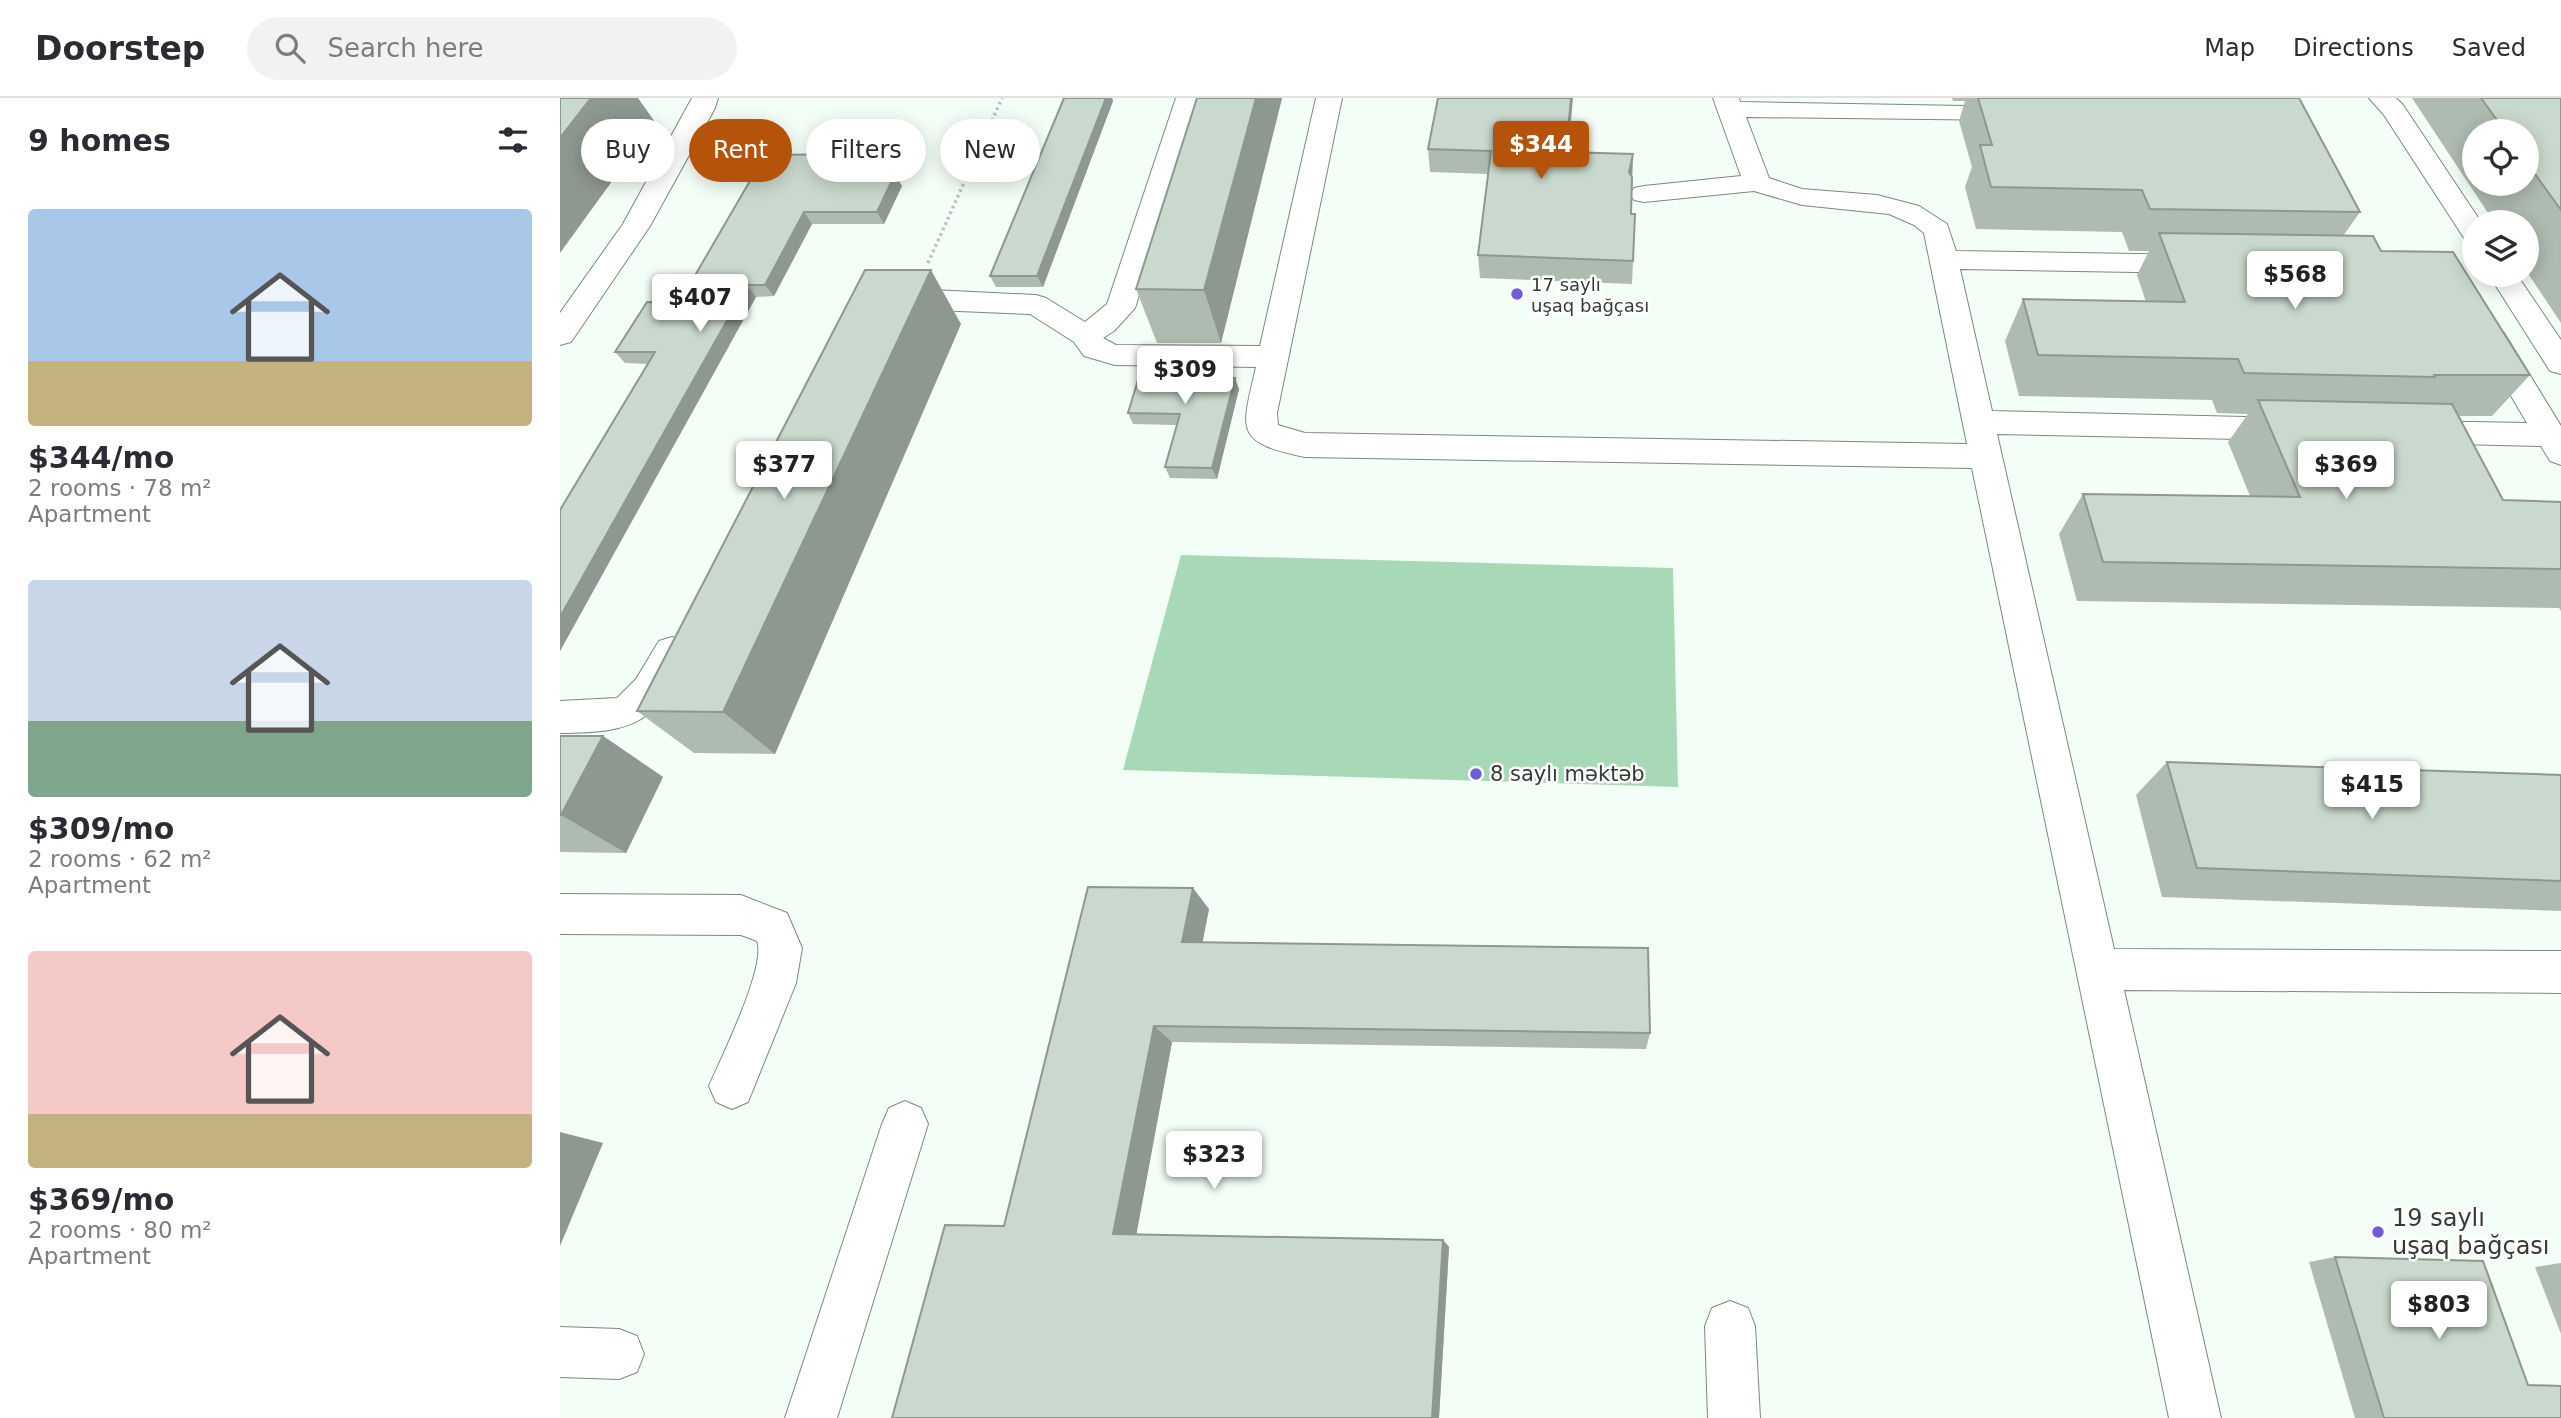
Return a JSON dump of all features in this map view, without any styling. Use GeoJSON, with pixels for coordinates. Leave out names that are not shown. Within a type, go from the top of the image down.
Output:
{"type":"FeatureCollection","features":[{"type":"Feature","properties":{"kind":"lane"},"geometry":{"type":"LineString","coordinates":[[560,335],[636,226],[702,108],[705,98]]}},
{"type":"Feature","properties":{"kind":"lane"},"geometry":{"type":"LineString","coordinates":[[1086,335],[1104,324],[1120,308],[1189,98]]}},
{"type":"Feature","properties":{"kind":"lane"},"geometry":{"type":"LineString","coordinates":[[1329,98],[1261,413],[1262,431],[1280,440],[1305,445],[1982,439],[2314,429]]}},
{"type":"Feature","properties":{"kind":"lane"},"geometry":{"type":"LineString","coordinates":[[2382,98],[2394,110],[2462,214]]}},
{"type":"Feature","properties":{"kind":"lane"},"geometry":{"type":"LineString","coordinates":[[1756,183],[1734,103],[2031,113]]}},
{"type":"Feature","properties":{"kind":"lane"},"geometry":{"type":"LineString","coordinates":[[1644,194],[1756,183],[1805,198],[1888,206],[1915,212],[1937,230],[2195,1418]]}},
{"type":"Feature","properties":{"kind":"lane"},"geometry":{"type":"LineString","coordinates":[[1945,260],[2222,264]]}},
{"type":"Feature","properties":{"kind":"lane"},"geometry":{"type":"LineString","coordinates":[[2511,287],[2561,364]]}},
{"type":"Feature","properties":{"kind":"lane"},"geometry":{"type":"LineString","coordinates":[[865,312],[874,306],[912,299],[1036,305],[1086,335],[1095,349],[1115,355],[1273,357]]}},
{"type":"Feature","properties":{"kind":"lane"},"geometry":{"type":"LineString","coordinates":[[2477,313],[2556,444]]}},
{"type":"Feature","properties":{"kind":"lane"},"geometry":{"type":"LineString","coordinates":[[2383,431],[2556,444]]}},
{"type":"Feature","properties":{"kind":"lane"},"geometry":{"type":"LineString","coordinates":[[560,717],[614,716],[636,707],[654,684],[687,624]]}},
{"type":"Feature","properties":{"kind":"lane"},"geometry":{"type":"LineString","coordinates":[[560,914],[741,915],[772,927],[781,948],[774,984],[733,1086]]}},
{"type":"Feature","properties":{"kind":"lane"},"geometry":{"type":"LineString","coordinates":[[2096,969],[2561,972]]}},
{"type":"Feature","properties":{"kind":"lane"},"geometry":{"type":"LineString","coordinates":[[811,1418],[905,1124]]}},
{"type":"Feature","properties":{"kind":"lane"},"geometry":{"type":"LineString","coordinates":[[1730,1326],[1734,1418]]}},
{"type":"Feature","properties":{"kind":"lane"},"geometry":{"type":"LineString","coordinates":[[560,1352],[619,1354]]}},
{"type":"Feature","properties":{"kind":"path"},"geometry":{"type":"LineString","coordinates":[[912,299],[1002,98]]}},
{"type":"Feature","properties":{"kind":"green space"},"geometry":{"type":"Polygon","coordinates":[[[1181,555],[1673,568],[1678,787],[1123,770],[1181,555]]]}},
{"type":"Feature","properties":{"kind":"building"},"geometry":{"type":"Polygon","coordinates":[[[560,98],[591,98],[560,138],[560,98]]]}},
{"type":"Feature","properties":{"kind":"building"},"geometry":{"type":"Polygon","coordinates":[[[1064,98],[1106,98],[1037,276],[990,276],[1029,182],[1040,182],[1040,156],[1064,98]]]}},
{"type":"Feature","properties":{"kind":"building"},"geometry":{"type":"Polygon","coordinates":[[[1197,98],[1256,98],[1204,290],[1136,289],[1197,98]]]}},
{"type":"Feature","properties":{"kind":"building"},"geometry":{"type":"Polygon","coordinates":[[[1438,98],[1571,98],[1566,152],[1633,154],[1629,172],[1632,177],[1631,214],[1635,214],[1633,261],[1478,255],[1491,151],[1428,149],[1438,98]]]}},
{"type":"Feature","properties":{"kind":"building"},"geometry":{"type":"Polygon","coordinates":[[[1978,98],[2299,98],[2360,212],[2150,209],[2142,190],[1991,187],[1980,145],[1992,145],[1978,98]]]}},
{"type":"Feature","properties":{"kind":"building"},"geometry":{"type":"Polygon","coordinates":[[[2481,98],[2561,98],[2561,210],[2539,180],[2539,119],[2496,119],[2481,98]]]}},
{"type":"Feature","properties":{"kind":"building"},"geometry":{"type":"Polygon","coordinates":[[[792,155],[806,155],[806,182],[891,182],[877,212],[804,212],[765,285],[747,285],[560,617],[560,510],[655,352],[615,352],[647,302],[679,303],[749,182],[792,182],[792,155]]]}},
{"type":"Feature","properties":{"kind":"building"},"geometry":{"type":"Polygon","coordinates":[[[2159,233],[2373,236],[2381,251],[2453,252],[2462,266],[2462,287],[2475,287],[2530,375],[2434,375],[2435,377],[2244,373],[2238,359],[2038,355],[2023,299],[2185,302],[2159,233]]]}},
{"type":"Feature","properties":{"kind":"building"},"geometry":{"type":"Polygon","coordinates":[[[865,270],[931,270],[723,712],[637,711],[865,270]]]}},
{"type":"Feature","properties":{"kind":"building"},"geometry":{"type":"Polygon","coordinates":[[[1145,357],[1211,358],[1206,377],[1235,378],[1212,468],[1165,467],[1180,414],[1128,413],[1145,357]]]}},
{"type":"Feature","properties":{"kind":"building"},"geometry":{"type":"Polygon","coordinates":[[[2258,400],[2452,404],[2503,500],[2561,502],[2561,569],[2103,562],[2083,494],[2300,497],[2258,400]]]}},
{"type":"Feature","properties":{"kind":"building"},"geometry":{"type":"Polygon","coordinates":[[[560,736],[603,736],[561,815],[560,815],[560,736]]]}},
{"type":"Feature","properties":{"kind":"building"},"geometry":{"type":"Polygon","coordinates":[[[2167,762],[2561,775],[2561,881],[2197,868],[2167,762]]]}},
{"type":"Feature","properties":{"kind":"building"},"geometry":{"type":"Polygon","coordinates":[[[1088,887],[1193,888],[1182,942],[1648,948],[1650,1033],[1154,1026],[1113,1234],[1443,1240],[1432,1418],[892,1418],[945,1225],[1004,1226],[1088,887]]]}},
{"type":"Feature","properties":{"kind":"building"},"geometry":{"type":"Polygon","coordinates":[[[2335,1257],[2483,1261],[2528,1385],[2561,1386],[2561,1418],[2384,1418],[2335,1257]]]}},
{"type":"Feature","properties":{"kind":"place","name":"17 saylı uşaq bağçası"},"geometry":{"type":"Point","coordinates":[1517,294]}},
{"type":"Feature","properties":{"kind":"place","name":"8 saylı məktəb"},"geometry":{"type":"Point","coordinates":[1476,774]}},
{"type":"Feature","properties":{"kind":"place","name":"19 saylı uşaq bağçası"},"geometry":{"type":"Point","coordinates":[2378,1232]}}]}
